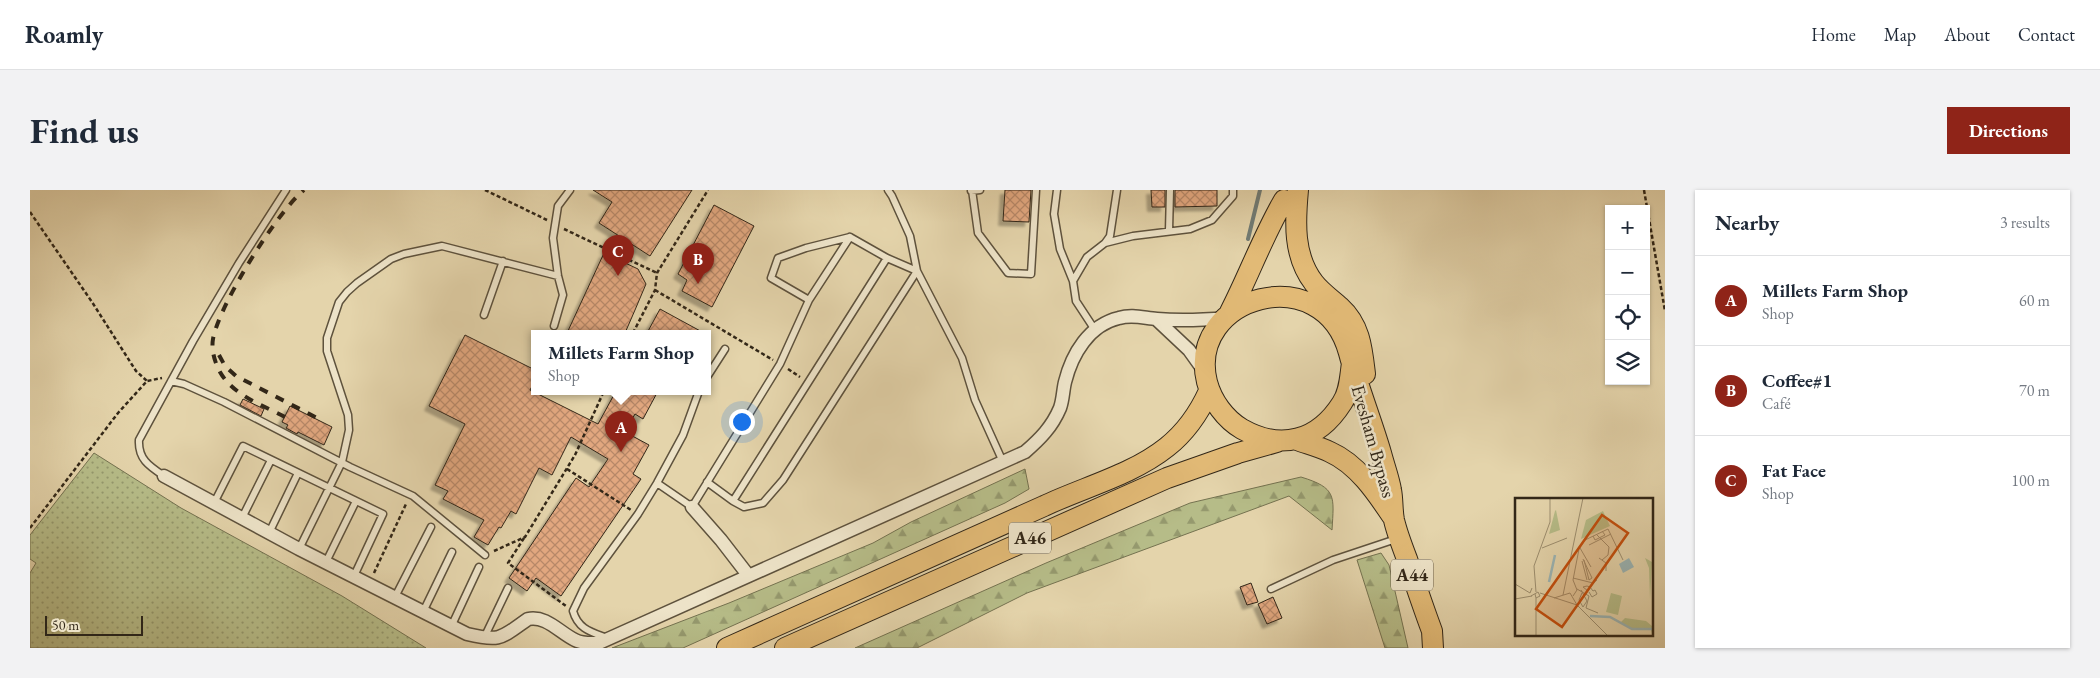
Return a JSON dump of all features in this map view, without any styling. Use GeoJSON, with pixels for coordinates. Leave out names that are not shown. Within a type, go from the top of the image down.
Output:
{"type":"FeatureCollection","features":[{"type":"Feature","properties":{"kind":"highway"},"geometry":{"type":"LineString","coordinates":[[1289,193],[1285,234],[1289,254],[1302,287],[1340,331],[1347,344],[1352,362],[1349,386],[1343,402],[1330,418],[1313,431],[1288,441],[1251,434],[1233,424],[1220,410],[1209,391],[1204,371],[1207,350],[1216,330],[1228,315],[1253,267],[1270,224],[1289,193]]}},
{"type":"Feature","properties":{"kind":"highway"},"geometry":{"type":"LineString","coordinates":[[1289,193],[1295,218],[1296,237],[1305,268],[1314,283],[1342,308],[1359,334],[1362,346],[1366,404]]}},
{"type":"Feature","properties":{"kind":"highway"},"geometry":{"type":"LineString","coordinates":[[1228,315],[1253,300],[1269,297],[1286,296],[1315,304]]}},
{"type":"Feature","properties":{"kind":"highway","name":"Evesham Bypass"},"geometry":{"type":"LineString","coordinates":[[1352,362],[1358,387],[1366,404],[1391,489],[1397,529],[1432,639],[1446,648]]}},
{"type":"Feature","properties":{"kind":"highway","name":"A46"},"geometry":{"type":"LineString","coordinates":[[727,648],[1135,466],[1165,448],[1182,434],[1200,411],[1209,391]]}},
{"type":"Feature","properties":{"kind":"highway","name":"Evesham Bypass"},"geometry":{"type":"LineString","coordinates":[[1288,441],[1330,452],[1347,462],[1380,498],[1397,529]]}},
{"type":"Feature","properties":{"kind":"highway","name":"A46"},"geometry":{"type":"LineString","coordinates":[[785,648],[1168,478],[1238,453],[1288,441]]}},
{"type":"Feature","properties":{"kind":"street"},"geometry":{"type":"LineString","coordinates":[[164,476],[299,549],[369,583],[451,627],[484,638],[501,638],[528,619],[533,618],[552,624],[576,641],[599,643],[1024,452],[1046,433],[1061,406],[1065,382],[1074,353],[1095,330],[1109,321],[1121,317],[1139,316],[1156,319],[1202,320],[1228,315]]}},
{"type":"Feature","properties":{"kind":"street"},"geometry":{"type":"LineString","coordinates":[[1156,319],[1189,350],[1204,371]]}},
{"type":"Feature","properties":{"kind":"street"},"geometry":{"type":"LineString","coordinates":[[692,507],[748,575]]}},
{"type":"Feature","properties":{"kind":"lane"},"geometry":{"type":"LineString","coordinates":[[164,476],[144,460],[139,451],[139,440],[234,271],[286,190]]}},
{"type":"Feature","properties":{"kind":"lane"},"geometry":{"type":"LineString","coordinates":[[554,326],[564,295],[558,276],[553,238],[558,206],[570,190]]}},
{"type":"Feature","properties":{"kind":"lane"},"geometry":{"type":"LineString","coordinates":[[888,190],[910,236],[917,271],[962,358],[975,400],[1003,462]]}},
{"type":"Feature","properties":{"kind":"lane"},"geometry":{"type":"LineString","coordinates":[[980,190],[972,191],[978,233],[1008,273],[1031,274],[1036,190]]}},
{"type":"Feature","properties":{"kind":"lane"},"geometry":{"type":"LineString","coordinates":[[1057,190],[1054,214],[1060,249],[1072,281],[1076,301],[1095,330]]}},
{"type":"Feature","properties":{"kind":"lane"},"geometry":{"type":"LineString","coordinates":[[1072,281],[1087,257],[1110,236],[1117,190]]}},
{"type":"Feature","properties":{"kind":"lane"},"geometry":{"type":"LineString","coordinates":[[1169,232],[1170,190]]}},
{"type":"Feature","properties":{"kind":"lane"},"geometry":{"type":"LineString","coordinates":[[1104,243],[1133,236],[1190,229],[1212,220],[1233,196],[1233,190]]}},
{"type":"Feature","properties":{"kind":"lane"},"geometry":{"type":"LineString","coordinates":[[809,300],[771,278],[778,258],[806,248],[850,237],[887,258],[917,271]]}},
{"type":"Feature","properties":{"kind":"lane"},"geometry":{"type":"LineString","coordinates":[[657,483],[692,507],[780,364],[809,300],[850,237]]}},
{"type":"Feature","properties":{"kind":"lane"},"geometry":{"type":"LineString","coordinates":[[299,549],[342,462],[349,430],[348,415],[327,351],[327,338],[340,302],[347,292],[391,259],[404,254],[442,246],[558,276]]}},
{"type":"Feature","properties":{"kind":"lane"},"geometry":{"type":"LineString","coordinates":[[733,501],[887,258]]}},
{"type":"Feature","properties":{"kind":"lane"},"geometry":{"type":"LineString","coordinates":[[484,315],[502,261]]}},
{"type":"Feature","properties":{"kind":"lane"},"geometry":{"type":"LineString","coordinates":[[708,482],[744,507],[764,503],[784,480],[917,271]]}},
{"type":"Feature","properties":{"kind":"lane"},"geometry":{"type":"LineString","coordinates":[[711,371],[725,349]]}},
{"type":"Feature","properties":{"kind":"lane"},"geometry":{"type":"LineString","coordinates":[[171,381],[184,384],[224,402],[413,496],[485,555]]}},
{"type":"Feature","properties":{"kind":"lane"},"geometry":{"type":"LineString","coordinates":[[611,639],[584,629],[575,618],[573,611],[584,588],[638,514],[657,483],[683,435],[698,395]]}},
{"type":"Feature","properties":{"kind":"lane"},"geometry":{"type":"LineString","coordinates":[[214,503],[243,446],[383,514],[354,576]]}},
{"type":"Feature","properties":{"kind":"lane"},"geometry":{"type":"LineString","coordinates":[[242,518],[271,460]]}},
{"type":"Feature","properties":{"kind":"lane"},"geometry":{"type":"LineString","coordinates":[[269,533],[298,473]]}},
{"type":"Feature","properties":{"kind":"lane"},"geometry":{"type":"LineString","coordinates":[[326,562],[356,501]]}},
{"type":"Feature","properties":{"kind":"lane"},"geometry":{"type":"LineString","coordinates":[[396,598],[431,527]]}},
{"type":"Feature","properties":{"kind":"lane"},"geometry":{"type":"LineString","coordinates":[[1271,589],[1397,529]]}},
{"type":"Feature","properties":{"kind":"lane"},"geometry":{"type":"LineString","coordinates":[[423,612],[452,552]]}},
{"type":"Feature","properties":{"kind":"lane"},"geometry":{"type":"LineString","coordinates":[[451,627],[479,567]]}},
{"type":"Feature","properties":{"kind":"lane"},"geometry":{"type":"LineString","coordinates":[[484,638],[508,588]]}},
{"type":"Feature","properties":{"kind":"path"},"geometry":{"type":"LineString","coordinates":[[485,190],[657,273]]}},
{"type":"Feature","properties":{"kind":"path"},"geometry":{"type":"LineString","coordinates":[[635,330],[655,290],[657,273],[708,190]]}},
{"type":"Feature","properties":{"kind":"path"},"geometry":{"type":"LineString","coordinates":[[1644,190],[1665,311]]}},
{"type":"Feature","properties":{"kind":"path"},"geometry":{"type":"LineString","coordinates":[[30,212],[92,302],[136,371],[147,381]]}},
{"type":"Feature","properties":{"kind":"path"},"geometry":{"type":"LineString","coordinates":[[655,290],[780,364],[807,383]]}},
{"type":"Feature","properties":{"kind":"path"},"geometry":{"type":"LineString","coordinates":[[30,528],[118,413],[147,381],[163,378],[171,381]]}},
{"type":"Feature","properties":{"kind":"path"},"geometry":{"type":"LineString","coordinates":[[573,611],[508,563],[567,469],[602,395]]}},
{"type":"Feature","properties":{"kind":"path"},"geometry":{"type":"LineString","coordinates":[[567,469],[638,514]]}},
{"type":"Feature","properties":{"kind":"path"},"geometry":{"type":"LineString","coordinates":[[369,583],[408,500]]}},
{"type":"Feature","properties":{"kind":"path"},"geometry":{"type":"LineString","coordinates":[[485,555],[525,537]]}},
{"type":"Feature","properties":{"kind":"green space"},"geometry":{"type":"Polygon","coordinates":[[[94,453],[181,508],[342,596],[426,648],[30,648],[30,573],[36,563],[30,559],[30,535],[94,453]]]}},
{"type":"Feature","properties":{"kind":"green space"},"geometry":{"type":"Polygon","coordinates":[[[1025,469],[1029,489],[1005,503],[683,648],[612,648],[729,603],[873,543],[911,522],[1025,469]]]}},
{"type":"Feature","properties":{"kind":"green space"},"geometry":{"type":"Polygon","coordinates":[[[1301,477],[1321,485],[1331,495],[1333,501],[1332,530],[1289,496],[1027,593],[917,648],[855,648],[1046,563],[1190,503],[1301,477]]]}},
{"type":"Feature","properties":{"kind":"green space"},"geometry":{"type":"Polygon","coordinates":[[[1381,553],[1389,565],[1408,648],[1385,648],[1357,560],[1381,553]]]}},
{"type":"Feature","properties":{"kind":"building"},"geometry":{"type":"Polygon","coordinates":[[[593,190],[692,190],[650,256],[599,223],[612,202],[593,190]]]}},
{"type":"Feature","properties":{"kind":"building"},"geometry":{"type":"Polygon","coordinates":[[[1005,190],[1031,190],[1029,222],[1003,221],[1005,190]]]}},
{"type":"Feature","properties":{"kind":"building"},"geometry":{"type":"Polygon","coordinates":[[[1151,190],[1165,190],[1165,207],[1152,207],[1151,190]]]}},
{"type":"Feature","properties":{"kind":"building"},"geometry":{"type":"Polygon","coordinates":[[[1175,190],[1217,190],[1217,206],[1175,207],[1175,190]]]}},
{"type":"Feature","properties":{"kind":"building"},"geometry":{"type":"Polygon","coordinates":[[[714,205],[754,226],[712,307],[682,291],[687,280],[678,274],[714,205]]]}},
{"type":"Feature","properties":{"kind":"building"},"geometry":{"type":"Polygon","coordinates":[[[604,253],[638,269],[646,284],[626,330],[568,330],[604,253]]]}},
{"type":"Feature","properties":{"kind":"building"},"geometry":{"type":"Polygon","coordinates":[[[660,309],[698,330],[649,330],[660,309]]]}},
{"type":"Feature","properties":{"kind":"building"},"geometry":{"type":"Polygon","coordinates":[[[465,335],[531,368],[531,395],[540,395],[598,424],[614,395],[656,395],[643,419],[635,414],[625,432],[649,445],[633,474],[641,479],[561,596],[536,578],[527,591],[509,578],[576,478],[589,487],[608,459],[571,437],[552,475],[539,468],[516,514],[511,511],[488,545],[474,537],[484,520],[443,499],[448,491],[435,485],[465,424],[429,406],[465,335]]]}},
{"type":"Feature","properties":{"kind":"building"},"geometry":{"type":"Polygon","coordinates":[[[243,399],[264,409],[261,416],[240,405],[243,399]]]}},
{"type":"Feature","properties":{"kind":"building"},"geometry":{"type":"Polygon","coordinates":[[[290,406],[332,427],[324,445],[286,428],[288,425],[282,422],[290,406]]]}},
{"type":"Feature","properties":{"kind":"building"},"geometry":{"type":"Polygon","coordinates":[[[1251,583],[1258,602],[1247,605],[1240,587],[1251,583]]]}},
{"type":"Feature","properties":{"kind":"building"},"geometry":{"type":"Polygon","coordinates":[[[1273,597],[1282,618],[1267,624],[1258,604],[1273,597]]]}},
{"type":"Feature","properties":{"kind":"waterway"},"geometry":{"type":"LineString","coordinates":[[1248,239],[1260,190]]}},
{"type":"Feature","properties":{"kind":"railway"},"geometry":{"type":"LineString","coordinates":[[285,417],[249,399],[232,387],[218,368],[214,356],[213,339],[226,304],[251,260],[279,218],[304,190]]}},
{"type":"Feature","properties":{"kind":"railway"},"geometry":{"type":"LineString","coordinates":[[219,355],[225,366],[236,376],[323,421]]}},
{"type":"Feature","properties":{"kind":"place","name":"Fat Face"},"geometry":{"type":"Point","coordinates":[618,276]}},
{"type":"Feature","properties":{"kind":"place","name":"Coffee#1"},"geometry":{"type":"Point","coordinates":[698,284]}},
{"type":"Feature","properties":{"kind":"place","name":"Millets Farm Shop"},"geometry":{"type":"Point","coordinates":[621,452]}}]}
